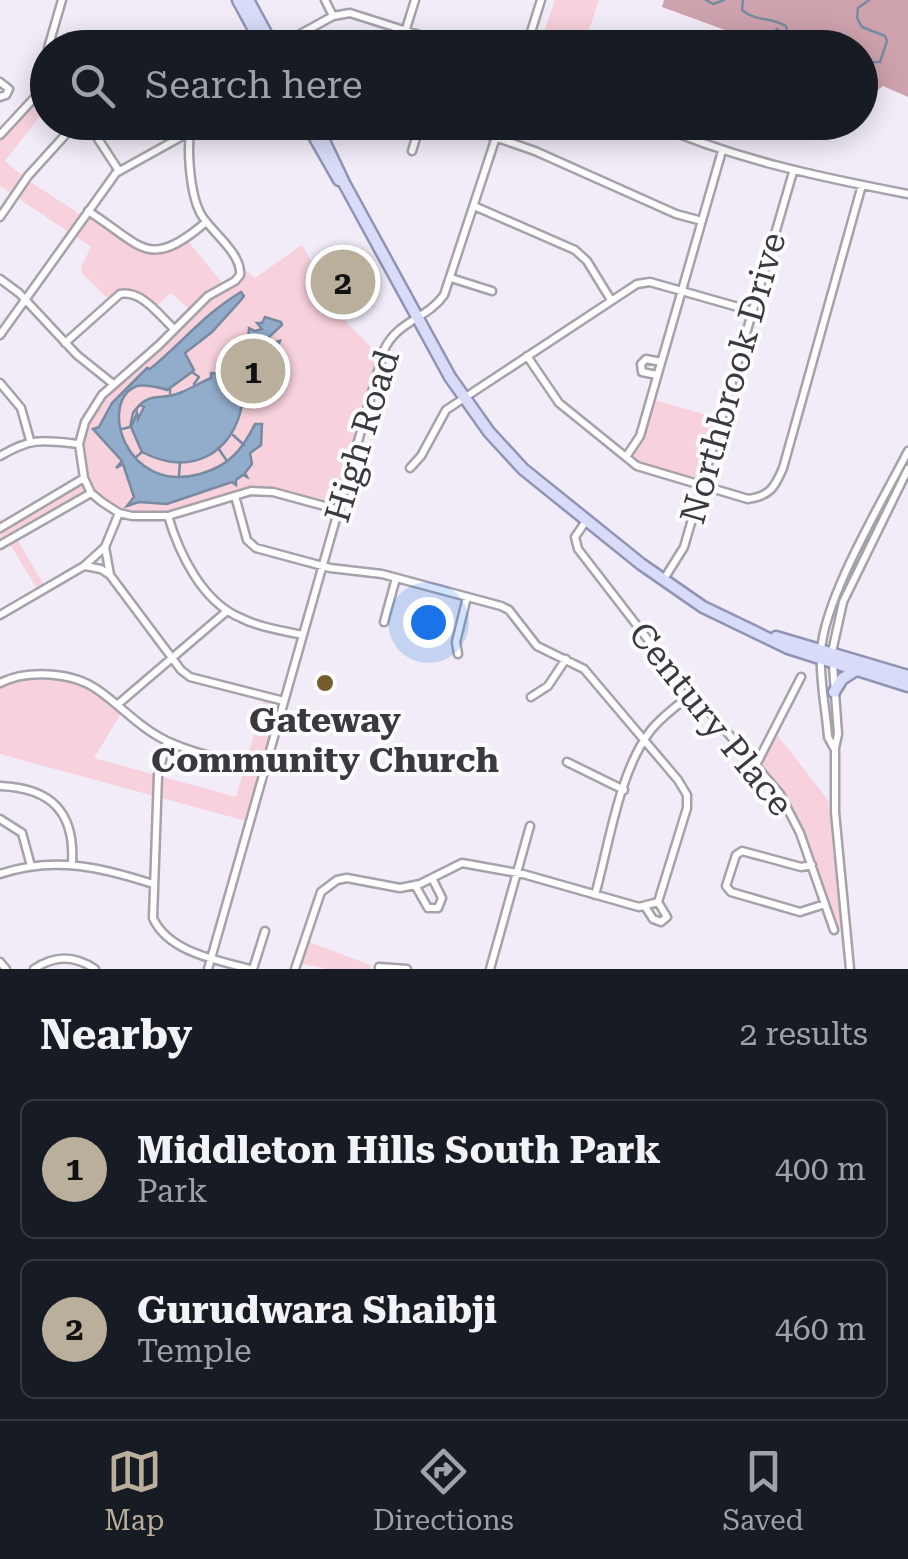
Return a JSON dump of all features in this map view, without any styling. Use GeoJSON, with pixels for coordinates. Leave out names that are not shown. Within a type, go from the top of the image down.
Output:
{"type":"FeatureCollection","features":[{"type":"Feature","properties":{"kind":"main road"},"geometry":{"type":"LineString","coordinates":[[238,0],[254,30]]}},
{"type":"Feature","properties":{"kind":"main road"},"geometry":{"type":"LineString","coordinates":[[248,0],[264,30]]}},
{"type":"Feature","properties":{"kind":"main road"},"geometry":{"type":"LineString","coordinates":[[316,140],[344,183]]}},
{"type":"Feature","properties":{"kind":"main road"},"geometry":{"type":"LineString","coordinates":[[324,140],[464,398],[523,469],[662,580],[703,606],[755,632],[908,676]]}},
{"type":"Feature","properties":{"kind":"main road"},"geometry":{"type":"LineString","coordinates":[[826,655],[856,670],[908,686]]}},
{"type":"Feature","properties":{"kind":"main road"},"geometry":{"type":"LineString","coordinates":[[834,692],[842,678],[856,670]]}},
{"type":"Feature","properties":{"kind":"street"},"geometry":{"type":"LineString","coordinates":[[54,30],[62,0]]}},
{"type":"Feature","properties":{"kind":"street"},"geometry":{"type":"LineString","coordinates":[[325,0],[333,16]]}},
{"type":"Feature","properties":{"kind":"street"},"geometry":{"type":"LineString","coordinates":[[307,30],[333,16],[356,14],[406,30],[415,0]]}},
{"type":"Feature","properties":{"kind":"street"},"geometry":{"type":"LineString","coordinates":[[532,30],[541,0]]}},
{"type":"Feature","properties":{"kind":"street"},"geometry":{"type":"LineString","coordinates":[[0,82],[7,84],[8,91],[0,97]]}},
{"type":"Feature","properties":{"kind":"street"},"geometry":{"type":"LineString","coordinates":[[0,135],[30,102]]}},
{"type":"Feature","properties":{"kind":"street"},"geometry":{"type":"LineString","coordinates":[[0,217],[28,176],[61,140]]}},
{"type":"Feature","properties":{"kind":"street"},"geometry":{"type":"LineString","coordinates":[[99,140],[119,171]]}},
{"type":"Feature","properties":{"kind":"street"},"geometry":{"type":"LineString","coordinates":[[0,336],[119,171],[175,140]]}},
{"type":"Feature","properties":{"kind":"street"},"geometry":{"type":"LineString","coordinates":[[192,140],[194,196],[206,222],[238,263],[240,274],[236,281],[208,296],[112,383],[91,411],[79,444],[84,478],[91,492],[119,513],[168,516],[252,490],[339,510]]}},
{"type":"Feature","properties":{"kind":"street"},"geometry":{"type":"LineString","coordinates":[[412,151],[415,140]]}},
{"type":"Feature","properties":{"kind":"street"},"geometry":{"type":"LineString","coordinates":[[492,291],[450,278],[495,140]]}},
{"type":"Feature","properties":{"kind":"street"},"geometry":{"type":"LineString","coordinates":[[503,140],[676,214],[702,221]]}},
{"type":"Feature","properties":{"kind":"street"},"geometry":{"type":"LineString","coordinates":[[695,140],[793,172],[908,194]]}},
{"type":"Feature","properties":{"kind":"street"},"geometry":{"type":"LineString","coordinates":[[626,457],[640,436],[722,151]]}},
{"type":"Feature","properties":{"kind":"street","name":"Northbrook Drive"},"geometry":{"type":"LineString","coordinates":[[662,580],[684,547],[793,172]]}},
{"type":"Feature","properties":{"kind":"street"},"geometry":{"type":"LineString","coordinates":[[527,356],[559,403],[639,467],[752,499],[770,493],[777,482],[862,186]]}},
{"type":"Feature","properties":{"kind":"street"},"geometry":{"type":"LineString","coordinates":[[474,206],[575,250],[611,300]]}},
{"type":"Feature","properties":{"kind":"street"},"geometry":{"type":"LineString","coordinates":[[88,210],[140,247],[151,250],[173,247],[206,222]]}},
{"type":"Feature","properties":{"kind":"street","name":"High Road"},"geometry":{"type":"LineString","coordinates":[[208,969],[303,635],[327,568],[339,510],[384,350],[392,334],[439,302],[450,278]]}},
{"type":"Feature","properties":{"kind":"street"},"geometry":{"type":"LineString","coordinates":[[0,279],[112,383]]}},
{"type":"Feature","properties":{"kind":"street"},"geometry":{"type":"LineString","coordinates":[[410,468],[421,456],[440,418],[464,398],[643,283],[752,310]]}},
{"type":"Feature","properties":{"kind":"street"},"geometry":{"type":"LineString","coordinates":[[65,343],[120,294],[129,292],[174,330]]}},
{"type":"Feature","properties":{"kind":"street"},"geometry":{"type":"LineString","coordinates":[[657,376],[642,372],[641,364],[646,360],[661,362]]}},
{"type":"Feature","properties":{"kind":"street"},"geometry":{"type":"LineString","coordinates":[[0,383],[21,408],[30,440]]}},
{"type":"Feature","properties":{"kind":"street"},"geometry":{"type":"LineString","coordinates":[[0,456],[30,440],[79,444]]}},
{"type":"Feature","properties":{"kind":"street"},"geometry":{"type":"LineString","coordinates":[[834,748],[828,737],[826,655],[834,601],[907,456]]}},
{"type":"Feature","properties":{"kind":"street"},"geometry":{"type":"LineString","coordinates":[[850,969],[835,812],[834,748],[838,734],[826,655],[843,602],[908,469]]}},
{"type":"Feature","properties":{"kind":"street"},"geometry":{"type":"LineString","coordinates":[[0,528],[84,478]]}},
{"type":"Feature","properties":{"kind":"street"},"geometry":{"type":"LineString","coordinates":[[0,544],[91,492]]}},
{"type":"Feature","properties":{"kind":"street"},"geometry":{"type":"LineString","coordinates":[[236,496],[242,526],[256,548],[327,568],[396,578],[505,608],[537,646],[584,669],[688,795],[658,902],[646,908],[516,872],[462,863],[400,888],[359,879],[337,880],[320,892],[295,969]]}},
{"type":"Feature","properties":{"kind":"street"},"geometry":{"type":"LineString","coordinates":[[0,615],[84,566],[104,547],[119,513]]}},
{"type":"Feature","properties":{"kind":"street"},"geometry":{"type":"LineString","coordinates":[[168,516],[186,562],[227,611],[242,620],[303,635]]}},
{"type":"Feature","properties":{"kind":"street","name":"Century Place"},"geometry":{"type":"LineString","coordinates":[[586,521],[575,538],[578,549],[756,765],[790,813],[834,930]]}},
{"type":"Feature","properties":{"kind":"street"},"geometry":{"type":"LineString","coordinates":[[104,547],[110,575]]}},
{"type":"Feature","properties":{"kind":"street"},"geometry":{"type":"LineString","coordinates":[[84,566],[110,575],[171,659],[190,677],[284,702]]}},
{"type":"Feature","properties":{"kind":"street"},"geometry":{"type":"LineString","coordinates":[[384,622],[396,578]]}},
{"type":"Feature","properties":{"kind":"street"},"geometry":{"type":"LineString","coordinates":[[458,654],[456,642],[466,597]]}},
{"type":"Feature","properties":{"kind":"street"},"geometry":{"type":"LineString","coordinates":[[117,705],[227,611]]}},
{"type":"Feature","properties":{"kind":"street"},"geometry":{"type":"LineString","coordinates":[[531,697],[548,686],[566,659]]}},
{"type":"Feature","properties":{"kind":"street"},"geometry":{"type":"LineString","coordinates":[[0,683],[40,674],[93,686],[168,742],[265,770]]}},
{"type":"Feature","properties":{"kind":"street"},"geometry":{"type":"LineString","coordinates":[[756,765],[801,677]]}},
{"type":"Feature","properties":{"kind":"street"},"geometry":{"type":"LineString","coordinates":[[594,894],[624,790],[644,741],[656,724],[693,693]]}},
{"type":"Feature","properties":{"kind":"street"},"geometry":{"type":"LineString","coordinates":[[168,742],[158,775],[153,884],[152,912],[161,932],[173,943],[252,969],[264,932]]}},
{"type":"Feature","properties":{"kind":"street"},"geometry":{"type":"LineString","coordinates":[[567,762],[624,790]]}},
{"type":"Feature","properties":{"kind":"street"},"geometry":{"type":"LineString","coordinates":[[0,786],[26,790],[61,810],[72,832],[72,864]]}},
{"type":"Feature","properties":{"kind":"street"},"geometry":{"type":"LineString","coordinates":[[0,818],[22,834],[31,866]]}},
{"type":"Feature","properties":{"kind":"street"},"geometry":{"type":"LineString","coordinates":[[490,969],[530,826]]}},
{"type":"Feature","properties":{"kind":"street"},"geometry":{"type":"LineString","coordinates":[[812,865],[802,867],[742,851],[736,856],[726,886],[731,892],[800,912],[825,904]]}},
{"type":"Feature","properties":{"kind":"street"},"geometry":{"type":"LineString","coordinates":[[0,874],[31,866],[72,864],[101,868],[153,884]]}},
{"type":"Feature","properties":{"kind":"street"},"geometry":{"type":"LineString","coordinates":[[415,885],[428,908],[438,908],[442,898],[432,878]]}},
{"type":"Feature","properties":{"kind":"street"},"geometry":{"type":"LineString","coordinates":[[646,908],[652,920],[661,922],[667,917],[658,902]]}},
{"type":"Feature","properties":{"kind":"street"},"geometry":{"type":"LineString","coordinates":[[34,969],[66,958],[95,969]]}},
{"type":"Feature","properties":{"kind":"street"},"geometry":{"type":"LineString","coordinates":[[0,962],[6,969]]}},
{"type":"Feature","properties":{"kind":"street"},"geometry":{"type":"LineString","coordinates":[[380,967],[407,969]]}},
{"type":"Feature","properties":{"kind":"shaded area"},"geometry":{"type":"Polygon","coordinates":[[[555,0],[599,0],[589,30],[545,30],[555,0]]]}},
{"type":"Feature","properties":{"kind":"shaded area"},"geometry":{"type":"Polygon","coordinates":[[[664,0],[908,0],[908,97],[883,86],[878,90],[878,30],[725,30],[662,7],[664,0]]]}},
{"type":"Feature","properties":{"kind":"shaded area"},"geometry":{"type":"Polygon","coordinates":[[[30,102],[30,129],[5,161],[81,215],[109,224],[141,247],[154,251],[188,241],[225,286],[236,281],[241,267],[255,278],[302,245],[347,323],[382,358],[339,510],[252,491],[168,516],[119,513],[91,493],[15,536],[46,588],[39,592],[8,541],[0,545],[0,518],[4,525],[84,478],[81,433],[102,395],[191,311],[171,293],[153,309],[129,292],[111,302],[82,273],[91,247],[0,186],[0,135],[30,102]]]}},
{"type":"Feature","properties":{"kind":"shaded area"},"geometry":{"type":"Polygon","coordinates":[[[651,399],[721,419],[702,485],[655,472],[626,457],[634,450],[651,399]]]}},
{"type":"Feature","properties":{"kind":"shaded area"},"geometry":{"type":"Polygon","coordinates":[[[40,674],[93,686],[123,710],[94,758],[236,797],[265,697],[284,701],[250,822],[0,754],[0,683],[40,674]]]}},
{"type":"Feature","properties":{"kind":"shaded area"},"geometry":{"type":"Polygon","coordinates":[[[775,732],[828,800],[841,928],[834,930],[790,813],[756,765],[775,732]]]}},
{"type":"Feature","properties":{"kind":"shaded area"},"geometry":{"type":"Polygon","coordinates":[[[307,941],[370,965],[371,969],[327,969],[298,963],[307,941]]]}},
{"type":"Feature","properties":{"kind":"water"},"geometry":{"type":"Polygon","coordinates":[[[241,292],[244,296],[212,332],[185,353],[194,370],[167,390],[137,386],[125,395],[120,426],[136,459],[153,471],[174,477],[200,474],[227,462],[255,424],[262,424],[261,445],[250,453],[252,464],[245,473],[247,477],[236,480],[236,485],[232,482],[167,504],[139,502],[127,506],[134,497],[123,464],[116,468],[122,461],[93,429],[99,427],[112,403],[147,368],[241,292]]]}},
{"type":"Feature","properties":{"kind":"water"},"geometry":{"type":"Polygon","coordinates":[[[265,317],[282,325],[269,337],[271,343],[280,341],[276,351],[283,361],[271,367],[270,376],[238,368],[249,328],[262,329],[257,323],[265,317]]]}},
{"type":"Feature","properties":{"kind":"water"},"geometry":{"type":"Polygon","coordinates":[[[211,373],[222,374],[224,388],[242,405],[229,436],[219,448],[193,461],[160,459],[142,452],[131,427],[144,407],[140,405],[150,398],[186,390],[211,378],[211,373]]]}},
{"type":"Feature","properties":{"kind":"waterway"},"geometry":{"type":"LineString","coordinates":[[706,0],[713,4],[724,0]]}},
{"type":"Feature","properties":{"kind":"waterway"},"geometry":{"type":"LineString","coordinates":[[743,0],[742,10],[747,14],[775,21],[787,30]]}},
{"type":"Feature","properties":{"kind":"waterway"},"geometry":{"type":"LineString","coordinates":[[869,0],[858,8],[857,18],[862,27],[870,30]]}},
{"type":"Feature","properties":{"kind":"waterway"},"geometry":{"type":"LineString","coordinates":[[878,33],[887,41],[878,62]]}},
{"type":"Feature","properties":{"kind":"waterway"},"geometry":{"type":"LineString","coordinates":[[225,380],[237,376],[240,368]]}},
{"type":"Feature","properties":{"kind":"waterway"},"geometry":{"type":"LineString","coordinates":[[242,405],[254,396],[243,383],[250,371]]}},
{"type":"Feature","properties":{"kind":"waterway"},"geometry":{"type":"LineString","coordinates":[[192,372],[199,377],[194,384]]}},
{"type":"Feature","properties":{"kind":"waterway"},"geometry":{"type":"LineString","coordinates":[[235,396],[244,386]]}},
{"type":"Feature","properties":{"kind":"waterway"},"geometry":{"type":"LineString","coordinates":[[170,388],[170,393]]}},
{"type":"Feature","properties":{"kind":"waterway"},"geometry":{"type":"LineString","coordinates":[[122,429],[130,427],[133,413]]}},
{"type":"Feature","properties":{"kind":"waterway"},"geometry":{"type":"LineString","coordinates":[[233,435],[244,445]]}},
{"type":"Feature","properties":{"kind":"waterway"},"geometry":{"type":"LineString","coordinates":[[218,448],[227,461]]}},
{"type":"Feature","properties":{"kind":"waterway"},"geometry":{"type":"LineString","coordinates":[[136,457],[142,452]]}},
{"type":"Feature","properties":{"kind":"waterway"},"geometry":{"type":"LineString","coordinates":[[179,476],[180,462]]}},
{"type":"Feature","properties":{"kind":"place","name":"Gurudwara Shaibji"},"geometry":{"type":"Point","coordinates":[343,282]}},
{"type":"Feature","properties":{"kind":"place","name":"Middleton Hills South Park"},"geometry":{"type":"Point","coordinates":[253,371]}},
{"type":"Feature","properties":{"kind":"place","name":"Gateway Community Church"},"geometry":{"type":"Point","coordinates":[325,683]}}]}
